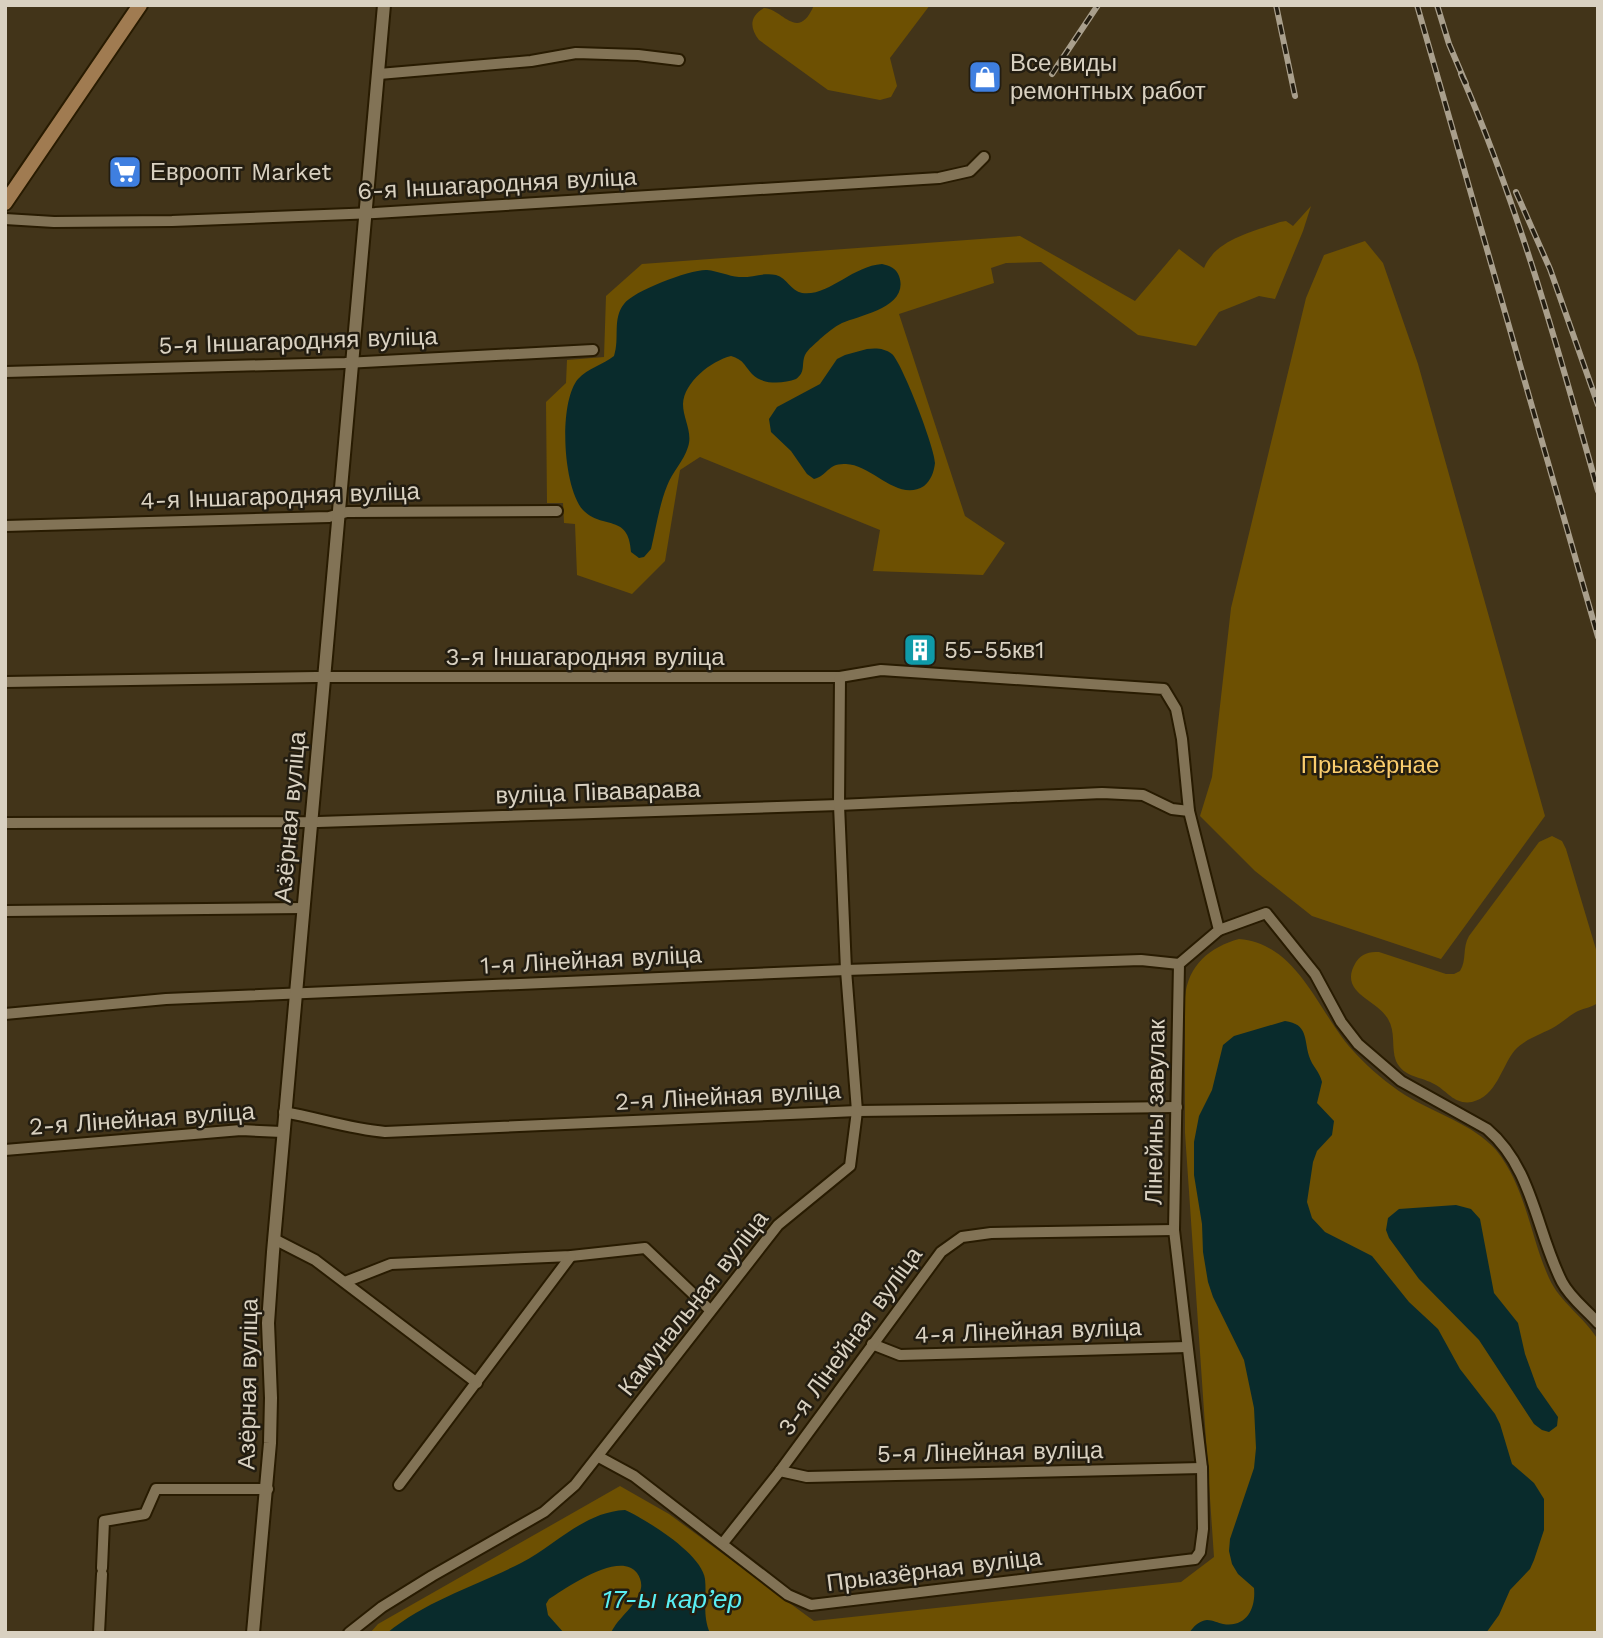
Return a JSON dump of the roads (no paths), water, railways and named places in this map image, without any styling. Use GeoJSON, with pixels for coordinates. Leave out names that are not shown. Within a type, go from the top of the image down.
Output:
{"type":"FeatureCollection","features":[{"type":"Feature","properties":{"kind":"main road"},"geometry":{"type":"LineString","coordinates":[[5,203],[140,5]]}},
{"type":"Feature","properties":{"kind":"street","name":"Азёрная вуліца"},"geometry":{"type":"LineString","coordinates":[[253,1633],[268,1489],[271,1398],[268,1323],[282,1132],[384,5]]}},
{"type":"Feature","properties":{"kind":"street"},"geometry":{"type":"LineString","coordinates":[[379,74],[531,61],[576,53],[638,55],[679,60]]}},
{"type":"Feature","properties":{"kind":"street","name":"6-я Іншагародняя вуліца"},"geometry":{"type":"LineString","coordinates":[[5,219],[31,222],[172,221],[366,213],[939,178],[970,171],[984,157]]}},
{"type":"Feature","properties":{"kind":"street","name":"5-я Іншагародняя вуліца"},"geometry":{"type":"LineString","coordinates":[[5,372],[352,362],[593,350]]}},
{"type":"Feature","properties":{"kind":"street","name":"4-я Іншагародняя вуліца"},"geometry":{"type":"LineString","coordinates":[[5,526],[329,517],[347,512],[557,511]]}},
{"type":"Feature","properties":{"kind":"street","name":"3-я Іншагародняя вуліца"},"geometry":{"type":"LineString","coordinates":[[5,682],[840,677],[881,670],[1164,689],[1176,709],[1182,738],[1189,811]]}},
{"type":"Feature","properties":{"kind":"street","name":"Камунальная вуліца"},"geometry":{"type":"LineString","coordinates":[[349,1633],[382,1606],[544,1512],[575,1485],[778,1225],[850,1166],[857,1111],[846,970],[839,805],[840,677]]}},
{"type":"Feature","properties":{"kind":"street","name":"вуліца Піваварава"},"geometry":{"type":"LineString","coordinates":[[5,823],[310,821],[839,805],[1102,793],[1143,795],[1172,809],[1189,811]]}},
{"type":"Feature","properties":{"kind":"street"},"geometry":{"type":"LineString","coordinates":[[1189,811],[1219,930]]}},
{"type":"Feature","properties":{"kind":"street"},"geometry":{"type":"LineString","coordinates":[[5,911],[303,908]]}},
{"type":"Feature","properties":{"kind":"street"},"geometry":{"type":"LineString","coordinates":[[1179,964],[1219,930],[1266,913],[1315,974],[1341,1022],[1358,1044],[1401,1081],[1487,1129],[1498,1139],[1518,1166],[1547,1250],[1563,1285],[1598,1323]]}},
{"type":"Feature","properties":{"kind":"street","name":"1-я Лінейная вуліца"},"geometry":{"type":"LineString","coordinates":[[5,1014],[166,999],[846,970],[1141,960],[1179,964]]}},
{"type":"Feature","properties":{"kind":"street","name":"Лінейны завулак"},"geometry":{"type":"LineString","coordinates":[[1179,964],[1174,1230],[1202,1468],[1203,1529],[1200,1552],[1195,1559]]}},
{"type":"Feature","properties":{"kind":"street","name":"2-я Лінейная вуліца"},"geometry":{"type":"LineString","coordinates":[[284,1112],[321,1119],[336,1125],[385,1132],[857,1111],[1177,1107]]}},
{"type":"Feature","properties":{"kind":"street","name":"2-я Лінейная вуліца"},"geometry":{"type":"LineString","coordinates":[[5,1150],[241,1130],[282,1132]]}},
{"type":"Feature","properties":{"kind":"street","name":"3-я Лінейная вуліца"},"geometry":{"type":"LineString","coordinates":[[723,1543],[780,1471],[941,1252],[962,1237],[991,1233],[1174,1230]]}},
{"type":"Feature","properties":{"kind":"street"},"geometry":{"type":"LineString","coordinates":[[274,1239],[315,1259],[477,1383]]}},
{"type":"Feature","properties":{"kind":"street"},"geometry":{"type":"LineString","coordinates":[[345,1282],[391,1264],[571,1256],[645,1248],[710,1310]]}},
{"type":"Feature","properties":{"kind":"street"},"geometry":{"type":"LineString","coordinates":[[399,1485],[571,1256]]}},
{"type":"Feature","properties":{"kind":"street","name":"4-я Лінейная вуліца"},"geometry":{"type":"LineString","coordinates":[[872,1344],[900,1355],[1187,1348]]}},
{"type":"Feature","properties":{"kind":"street","name":"Прыазёрная вуліца"},"geometry":{"type":"LineString","coordinates":[[599,1457],[634,1476],[788,1595],[811,1605],[1195,1559]]}},
{"type":"Feature","properties":{"kind":"street","name":"5-я Лінейная вуліца"},"geometry":{"type":"LineString","coordinates":[[780,1471],[807,1477],[1202,1468]]}},
{"type":"Feature","properties":{"kind":"street"},"geometry":{"type":"LineString","coordinates":[[99,1633],[104,1521],[145,1514],[156,1489],[268,1489]]}},
{"type":"Feature","properties":{"kind":"water"},"geometry":{"type":"Polygon","coordinates":[[[882,264],[898,273],[900,287],[897,295],[881,308],[833,328],[806,353],[802,371],[796,379],[779,383],[761,380],[741,361],[731,356],[707,368],[693,380],[683,404],[689,436],[688,447],[667,486],[651,549],[644,557],[639,558],[631,552],[629,540],[620,527],[598,520],[583,510],[576,499],[567,465],[568,406],[578,379],[614,356],[618,316],[629,299],[663,282],[707,270],[739,277],[776,275],[798,292],[812,293],[860,270],[882,264]]]}},
{"type":"Feature","properties":{"kind":"water"},"geometry":{"type":"Polygon","coordinates":[[[867,349],[886,351],[897,361],[930,441],[935,463],[933,473],[924,486],[914,490],[895,487],[866,470],[846,464],[835,465],[814,479],[771,432],[769,419],[777,407],[820,384],[837,359],[867,349]]]}},
{"type":"Feature","properties":{"kind":"water"},"geometry":{"type":"Polygon","coordinates":[[[1285,1021],[1298,1025],[1304,1033],[1310,1060],[1322,1082],[1317,1103],[1334,1121],[1332,1135],[1317,1151],[1313,1162],[1307,1202],[1312,1218],[1325,1232],[1372,1256],[1409,1302],[1438,1329],[1460,1369],[1495,1414],[1512,1464],[1534,1483],[1544,1499],[1544,1530],[1534,1560],[1530,1569],[1510,1590],[1499,1615],[1486,1633],[1189,1633],[1197,1624],[1207,1620],[1223,1624],[1238,1623],[1244,1620],[1251,1609],[1254,1588],[1238,1574],[1229,1551],[1230,1539],[1254,1468],[1256,1448],[1254,1408],[1244,1360],[1208,1282],[1194,1175],[1194,1142],[1199,1116],[1212,1090],[1223,1045],[1234,1036],[1285,1021]]]}},
{"type":"Feature","properties":{"kind":"water"},"geometry":{"type":"Polygon","coordinates":[[[1456,1205],[1471,1209],[1480,1219],[1494,1293],[1518,1323],[1525,1354],[1537,1387],[1558,1417],[1557,1426],[1549,1432],[1534,1424],[1479,1340],[1419,1279],[1389,1238],[1386,1230],[1388,1218],[1399,1209],[1456,1205]]]}},
{"type":"Feature","properties":{"kind":"water","name":"17-ы кар’ер"},"geometry":{"type":"Polygon","coordinates":[[[625,1510],[672,1539],[702,1569],[705,1579],[706,1620],[710,1633],[611,1633],[636,1600],[641,1586],[637,1573],[629,1567],[618,1566],[593,1573],[549,1599],[546,1604],[548,1615],[564,1633],[387,1633],[435,1602],[534,1556],[583,1523],[610,1512],[625,1510]]]}},
{"type":"Feature","properties":{"kind":"railway"},"geometry":{"type":"LineString","coordinates":[[1052,74],[1098,5]]}},
{"type":"Feature","properties":{"kind":"railway"},"geometry":{"type":"LineString","coordinates":[[1276,5],[1295,96]]}},
{"type":"Feature","properties":{"kind":"railway"},"geometry":{"type":"LineString","coordinates":[[1417,5],[1598,637]]}},
{"type":"Feature","properties":{"kind":"railway"},"geometry":{"type":"LineString","coordinates":[[1437,5],[1449,44],[1466,84]]}},
{"type":"Feature","properties":{"kind":"railway"},"geometry":{"type":"LineString","coordinates":[[1461,74],[1520,228],[1598,491]]}},
{"type":"Feature","properties":{"kind":"railway"},"geometry":{"type":"LineString","coordinates":[[1516,192],[1550,269],[1598,405]]}},
{"type":"Feature","properties":{"kind":"place","name":"Все виды ремонтных работ"},"geometry":{"type":"Point","coordinates":[985,77]}},
{"type":"Feature","properties":{"kind":"place","name":"Евроопт Market"},"geometry":{"type":"Point","coordinates":[125,172]}},
{"type":"Feature","properties":{"kind":"place","name":"55-55кв1"},"geometry":{"type":"Point","coordinates":[920,650]}},
{"type":"Feature","properties":{"kind":"park label","name":"Прыазёрнае"},"geometry":{"type":"Point","coordinates":[1370,765]}}]}
